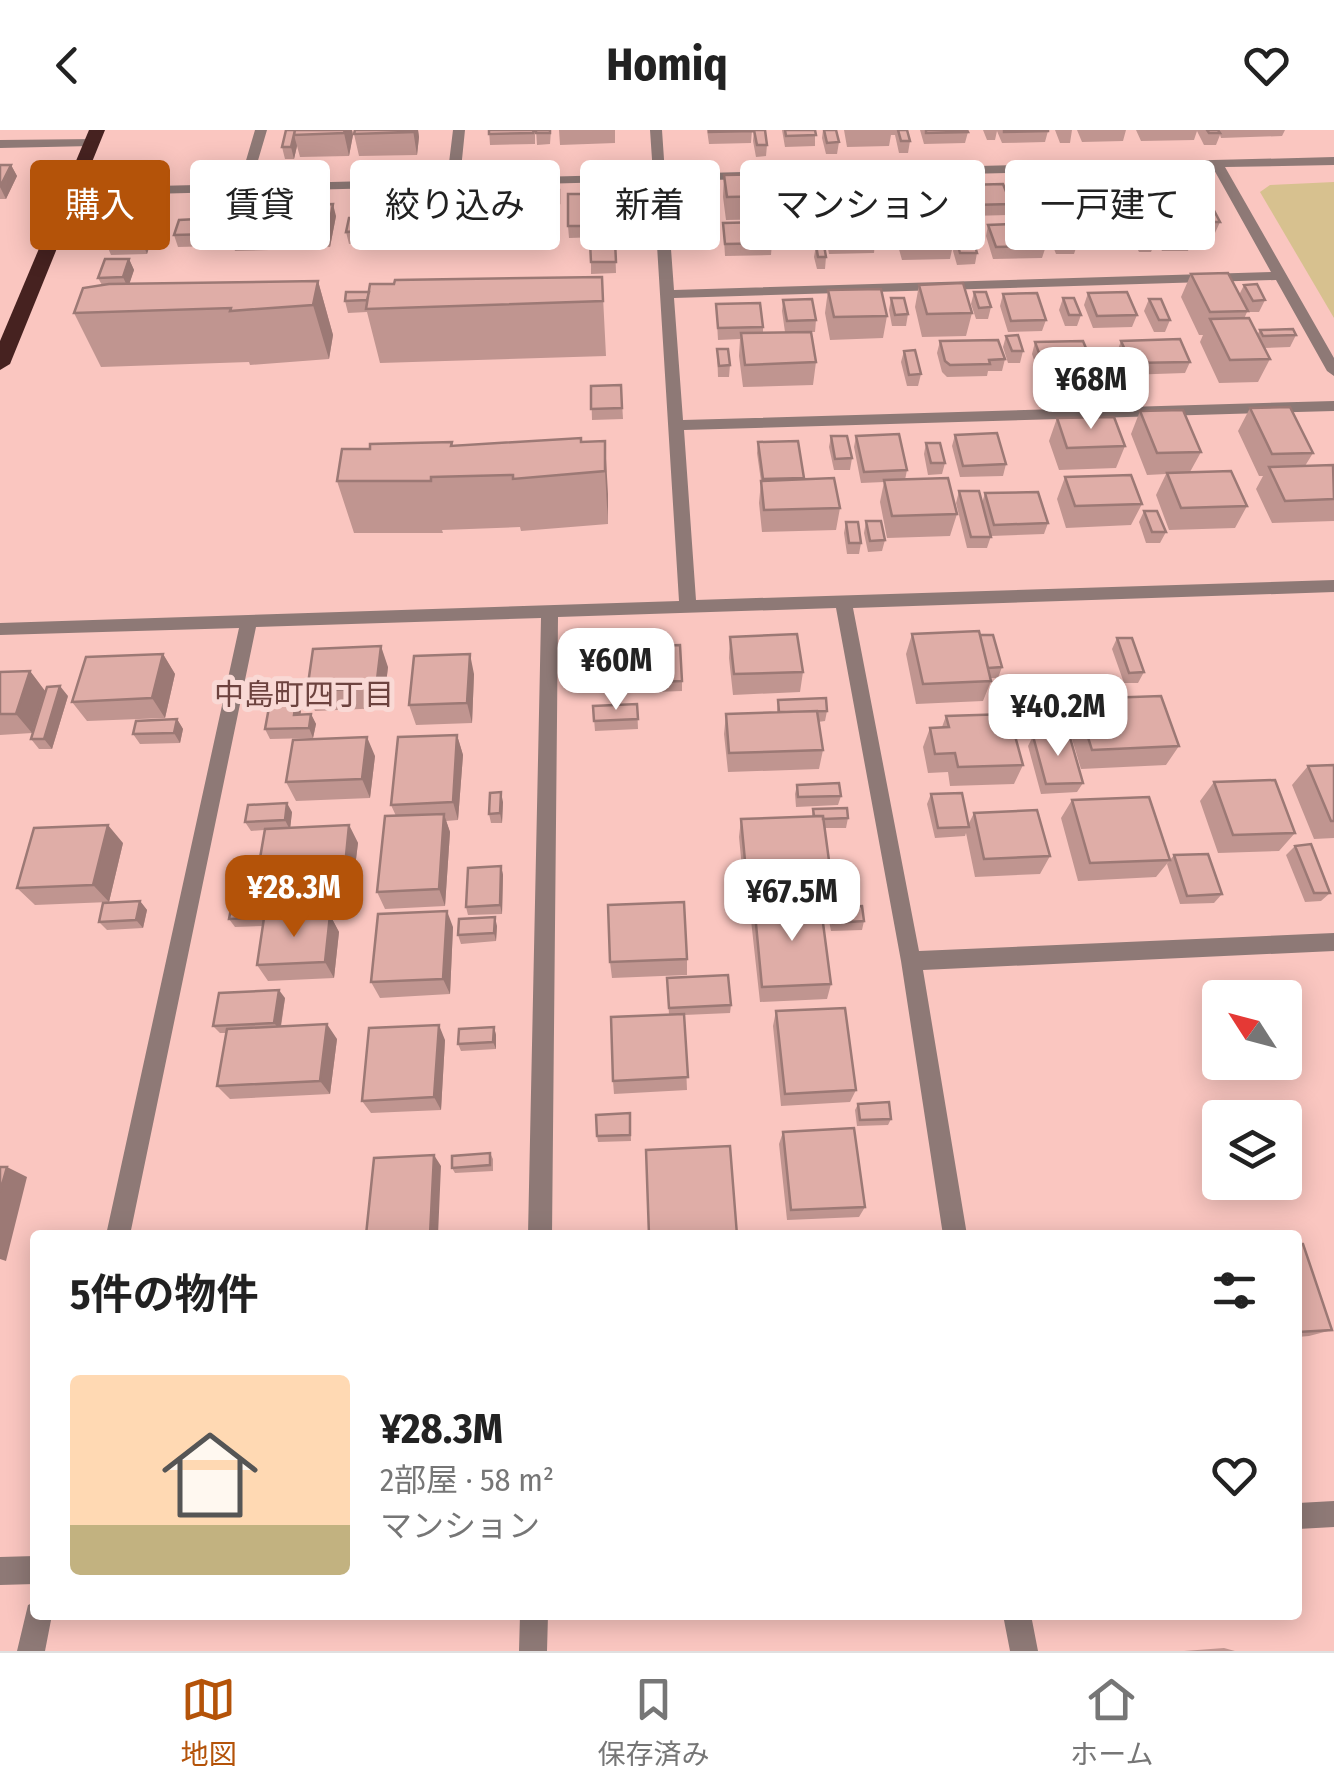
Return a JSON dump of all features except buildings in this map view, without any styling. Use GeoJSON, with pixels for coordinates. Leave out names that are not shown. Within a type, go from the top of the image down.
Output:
{"type":"FeatureCollection","features":[{"type":"Feature","properties":{"kind":"highway"},"geometry":{"type":"LineString","coordinates":[[84,160],[94,136]]}},
{"type":"Feature","properties":{"kind":"highway"},"geometry":{"type":"LineString","coordinates":[[0,364],[47,250]]}},
{"type":"Feature","properties":{"kind":"street"},"geometry":{"type":"LineString","coordinates":[[252,160],[261,130]]}},
{"type":"Feature","properties":{"kind":"street"},"geometry":{"type":"LineString","coordinates":[[456,160],[459,130]]}},
{"type":"Feature","properties":{"kind":"street"},"geometry":{"type":"LineString","coordinates":[[656,130],[658,160]]}},
{"type":"Feature","properties":{"kind":"street"},"geometry":{"type":"LineString","coordinates":[[0,144],[94,136]]}},
{"type":"Feature","properties":{"kind":"street"},"geometry":{"type":"LineString","coordinates":[[720,178],[1334,161]]}},
{"type":"Feature","properties":{"kind":"street"},"geometry":{"type":"LineString","coordinates":[[1218,166],[1334,371]]}},
{"type":"Feature","properties":{"kind":"street"},"geometry":{"type":"LineString","coordinates":[[664,250],[688,607]]}},
{"type":"Feature","properties":{"kind":"street"},"geometry":{"type":"LineString","coordinates":[[667,294],[1281,276]]}},
{"type":"Feature","properties":{"kind":"street"},"geometry":{"type":"LineString","coordinates":[[675,425],[1334,406]]}},
{"type":"Feature","properties":{"kind":"street"},"geometry":{"type":"LineString","coordinates":[[0,629],[1334,586]]}},
{"type":"Feature","properties":{"kind":"street"},"geometry":{"type":"LineString","coordinates":[[843,602],[911,961],[954,1230]]}},
{"type":"Feature","properties":{"kind":"street"},"geometry":{"type":"LineString","coordinates":[[540,1230],[550,612]]}},
{"type":"Feature","properties":{"kind":"street"},"geometry":{"type":"LineString","coordinates":[[119,1230],[248,620]]}},
{"type":"Feature","properties":{"kind":"street"},"geometry":{"type":"LineString","coordinates":[[911,961],[1334,942]]}},
{"type":"Feature","properties":{"kind":"street"},"geometry":{"type":"LineString","coordinates":[[1302,1516],[1334,1514]]}},
{"type":"Feature","properties":{"kind":"street"},"geometry":{"type":"LineString","coordinates":[[0,1571],[30,1570]]}},
{"type":"Feature","properties":{"kind":"street"},"geometry":{"type":"LineString","coordinates":[[31,1651],[37,1620]]}},
{"type":"Feature","properties":{"kind":"street"},"geometry":{"type":"LineString","coordinates":[[533,1651],[534,1620]]}},
{"type":"Feature","properties":{"kind":"street"},"geometry":{"type":"LineString","coordinates":[[1018,1620],[1024,1651]]}},
{"type":"Feature","properties":{"kind":"shaded area"},"geometry":{"type":"Polygon","coordinates":[[[1334,182],[1334,318],[1260,192],[1270,185],[1334,182]]]}},
{"type":"Feature","properties":{"kind":"district","name":"中島町四丁目"},"geometry":{"type":"Point","coordinates":[304,695]}}]}
